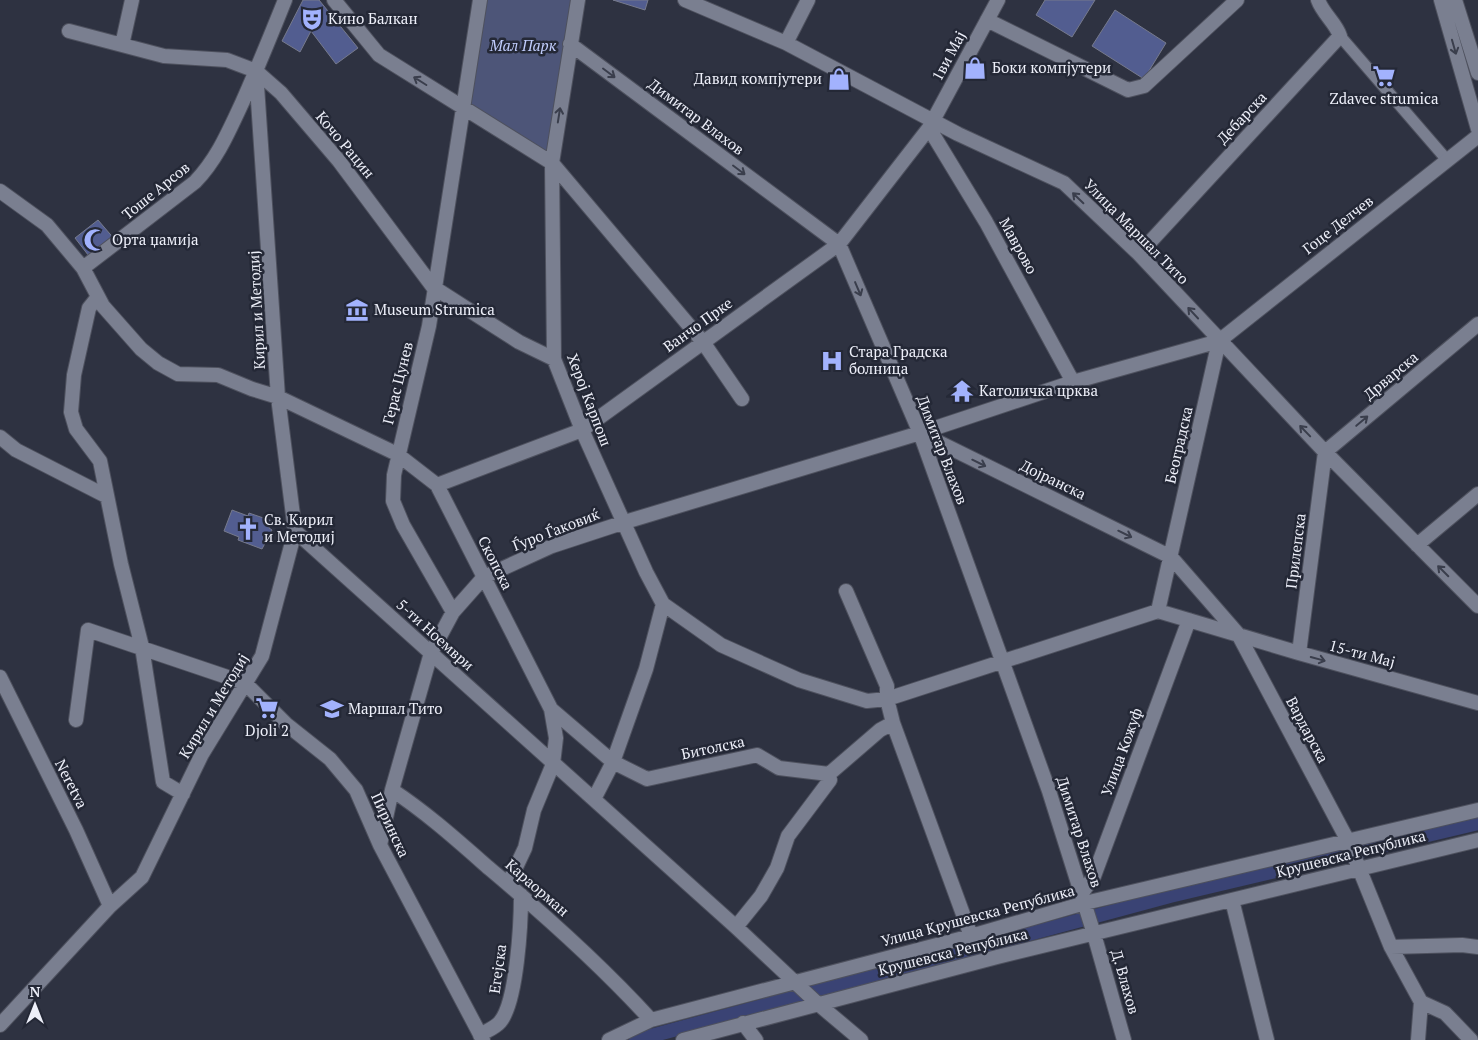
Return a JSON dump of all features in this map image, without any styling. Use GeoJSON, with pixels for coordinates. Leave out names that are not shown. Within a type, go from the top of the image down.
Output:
{"type":"FeatureCollection","features":[{"type":"Feature","properties":{"kind":"street"},"geometry":{"type":"LineString","coordinates":[[122,45],[132,0]]}},
{"type":"Feature","properties":{"kind":"street","name":"Тоше Арсов"},"geometry":{"type":"LineString","coordinates":[[83,268],[195,182],[209,168],[219,154],[285,0]]}},
{"type":"Feature","properties":{"kind":"street"},"geometry":{"type":"LineString","coordinates":[[334,0],[379,55],[552,163],[703,342],[742,399]]}},
{"type":"Feature","properties":{"kind":"street","name":"Герас Цунев"},"geometry":{"type":"LineString","coordinates":[[453,612],[403,525],[393,500],[398,454],[429,326],[433,287],[480,0]]}},
{"type":"Feature","properties":{"kind":"street","name":"Херој Карпош"},"geometry":{"type":"LineString","coordinates":[[578,0],[552,163],[554,359],[582,430],[646,572],[663,604]]}},
{"type":"Feature","properties":{"kind":"street","name":"Улица Маршал Тито"},"geometry":{"type":"LineString","coordinates":[[685,0],[786,43],[932,123],[1064,183],[1138,254],[1325,452],[1478,606]]}},
{"type":"Feature","properties":{"kind":"street"},"geometry":{"type":"LineString","coordinates":[[786,43],[808,0]]}},
{"type":"Feature","properties":{"kind":"street","name":"1ви Мај"},"geometry":{"type":"LineString","coordinates":[[932,123],[998,0]]}},
{"type":"Feature","properties":{"kind":"street"},"geometry":{"type":"LineString","coordinates":[[987,20],[1128,90],[1144,86],[1236,0]]}},
{"type":"Feature","properties":{"kind":"street"},"geometry":{"type":"LineString","coordinates":[[1318,0],[1328,18],[1338,28],[1340,36],[1447,160]]}},
{"type":"Feature","properties":{"kind":"street"},"geometry":{"type":"LineString","coordinates":[[1441,0],[1478,129]]}},
{"type":"Feature","properties":{"kind":"street"},"geometry":{"type":"LineString","coordinates":[[1455,0],[1478,73]]}},
{"type":"Feature","properties":{"kind":"street","name":"Кочо Рацин"},"geometry":{"type":"LineString","coordinates":[[69,31],[164,56],[227,60],[256,71],[281,93],[339,161],[433,287],[519,342],[554,359]]}},
{"type":"Feature","properties":{"kind":"street","name":"Дебарска"},"geometry":{"type":"LineString","coordinates":[[1138,254],[1340,36]]}},
{"type":"Feature","properties":{"kind":"street","name":"Димитар Влахов"},"geometry":{"type":"LineString","coordinates":[[570,44],[839,244],[920,433],[1049,791],[1094,934]]}},
{"type":"Feature","properties":{"kind":"street","name":"Кирил и Методиј"},"geometry":{"type":"LineString","coordinates":[[0,1025],[110,906],[142,877],[202,754],[262,656],[295,531],[278,397],[256,71]]}},
{"type":"Feature","properties":{"kind":"street","name":"Ванчо Прке"},"geometry":{"type":"LineString","coordinates":[[437,485],[582,430],[839,244],[932,123]]}},
{"type":"Feature","properties":{"kind":"street","name":"Маврово"},"geometry":{"type":"LineString","coordinates":[[932,123],[1073,382]]}},
{"type":"Feature","properties":{"kind":"street","name":"Гоце Делчев"},"geometry":{"type":"LineString","coordinates":[[1219,341],[1478,136]]}},
{"type":"Feature","properties":{"kind":"street","name":"Скопска"},"geometry":{"type":"LineString","coordinates":[[0,190],[47,225],[83,268],[97,298],[141,349],[158,363],[178,374],[218,375],[278,397],[398,454],[437,485],[551,709],[612,762]]}},
{"type":"Feature","properties":{"kind":"street"},"geometry":{"type":"LineString","coordinates":[[97,298],[90,308],[81,346],[71,395],[71,412],[76,429],[100,461],[106,496],[142,648],[164,782],[183,794]]}},
{"type":"Feature","properties":{"kind":"street","name":"Дрварска"},"geometry":{"type":"LineString","coordinates":[[1325,452],[1478,324]]}},
{"type":"Feature","properties":{"kind":"street","name":"Ѓуро Ѓаковиќ"},"geometry":{"type":"LineString","coordinates":[[380,845],[392,790],[431,653],[453,612],[484,577],[552,546],[625,522],[920,433],[1073,382],[1219,341]]}},
{"type":"Feature","properties":{"kind":"street","name":"Београдска"},"geometry":{"type":"LineString","coordinates":[[1158,611],[1219,341]]}},
{"type":"Feature","properties":{"kind":"street","name":"Дојранска"},"geometry":{"type":"LineString","coordinates":[[920,433],[1171,556]]}},
{"type":"Feature","properties":{"kind":"street"},"geometry":{"type":"LineString","coordinates":[[0,437],[16,450],[106,496]]}},
{"type":"Feature","properties":{"kind":"street","name":"Прилепска"},"geometry":{"type":"LineString","coordinates":[[1299,653],[1325,452]]}},
{"type":"Feature","properties":{"kind":"street"},"geometry":{"type":"LineString","coordinates":[[1417,545],[1478,494]]}},
{"type":"Feature","properties":{"kind":"street","name":"5-ти Ноември"},"geometry":{"type":"LineString","coordinates":[[295,531],[554,764]]}},
{"type":"Feature","properties":{"kind":"street","name":"Вардарска"},"geometry":{"type":"LineString","coordinates":[[1171,556],[1238,634],[1348,841],[1360,868]]}},
{"type":"Feature","properties":{"kind":"street"},"geometry":{"type":"LineString","coordinates":[[846,591],[882,671],[887,686],[887,699],[893,723],[971,936]]}},
{"type":"Feature","properties":{"kind":"street"},"geometry":{"type":"LineString","coordinates":[[594,799],[612,762],[646,669],[663,604],[721,645],[799,680],[867,701],[887,699],[1158,611]]}},
{"type":"Feature","properties":{"kind":"street","name":"15-ти Мај"},"geometry":{"type":"LineString","coordinates":[[1158,611],[1478,703]]}},
{"type":"Feature","properties":{"kind":"street","name":"Улица Кожуф"},"geometry":{"type":"LineString","coordinates":[[1083,898],[1094,876],[1189,620]]}},
{"type":"Feature","properties":{"kind":"street","name":"Пиринска"},"geometry":{"type":"LineString","coordinates":[[76,720],[88,630],[245,683],[286,724],[330,759],[356,790],[380,845],[482,1037]]}},
{"type":"Feature","properties":{"kind":"street","name":"Neretva"},"geometry":{"type":"LineString","coordinates":[[0,677],[76,830],[110,906]]}},
{"type":"Feature","properties":{"kind":"street"},"geometry":{"type":"LineString","coordinates":[[508,884],[525,848],[534,810],[554,764],[556,738],[551,709]]}},
{"type":"Feature","properties":{"kind":"street"},"geometry":{"type":"LineString","coordinates":[[736,927],[761,896],[777,868],[788,836],[830,780],[829,774],[880,730],[893,723]]}},
{"type":"Feature","properties":{"kind":"street","name":"Битолска"},"geometry":{"type":"LineString","coordinates":[[612,762],[646,779],[757,755],[779,768],[829,774]]}},
{"type":"Feature","properties":{"kind":"street"},"geometry":{"type":"LineString","coordinates":[[554,764],[736,927],[817,1003],[861,1040]]}},
{"type":"Feature","properties":{"kind":"street","name":"Караорман"},"geometry":{"type":"LineString","coordinates":[[392,790],[418,807],[521,895],[608,973],[651,1020]]}},
{"type":"Feature","properties":{"kind":"street","name":"Улица Крушевска Република"},"geometry":{"type":"LineString","coordinates":[[608,1040],[651,1020],[971,936],[1083,898],[1348,841],[1478,810]]}},
{"type":"Feature","properties":{"kind":"street","name":"Крушевска Република"},"geometry":{"type":"LineString","coordinates":[[683,1040],[817,1003],[1478,840]]}},
{"type":"Feature","properties":{"kind":"street"},"geometry":{"type":"LineString","coordinates":[[1360,868],[1391,947],[1421,1002],[1418,1040]]}},
{"type":"Feature","properties":{"kind":"street","name":"Егејска"},"geometry":{"type":"LineString","coordinates":[[482,1037],[499,1023],[509,1007],[520,931],[521,895]]}},
{"type":"Feature","properties":{"kind":"street"},"geometry":{"type":"LineString","coordinates":[[1232,900],[1267,1040]]}},
{"type":"Feature","properties":{"kind":"street","name":"Д. Влахов"},"geometry":{"type":"LineString","coordinates":[[1094,934],[1124,1040]]}},
{"type":"Feature","properties":{"kind":"street"},"geometry":{"type":"LineString","coordinates":[[1391,947],[1478,946]]}},
{"type":"Feature","properties":{"kind":"street"},"geometry":{"type":"LineString","coordinates":[[1421,1002],[1445,1013],[1471,1040]]}},
{"type":"Feature","properties":{"kind":"street"},"geometry":{"type":"LineString","coordinates":[[744,1023],[756,1040]]}},
{"type":"Feature","properties":{"kind":"green space","name":"Мал Парк"},"geometry":{"type":"Polygon","coordinates":[[[483,0],[578,0],[552,163],[470,105],[483,0]]]}},
{"type":"Feature","properties":{"kind":"building","name":"Кино Балкан"},"geometry":{"type":"Polygon","coordinates":[[[303,0],[319,0],[358,48],[336,64],[311,31],[300,52],[282,41],[303,0]]]}},
{"type":"Feature","properties":{"kind":"building"},"geometry":{"type":"Polygon","coordinates":[[[613,0],[648,0],[645,10],[613,0]]]}},
{"type":"Feature","properties":{"kind":"building"},"geometry":{"type":"Polygon","coordinates":[[[1045,0],[1095,0],[1072,37],[1036,15],[1045,0]]]}},
{"type":"Feature","properties":{"kind":"building"},"geometry":{"type":"Polygon","coordinates":[[[1115,10],[1166,43],[1144,79],[1092,46],[1115,10]]]}},
{"type":"Feature","properties":{"kind":"building","name":"Орта џамија"},"geometry":{"type":"Polygon","coordinates":[[[98,220],[116,241],[92,260],[75,238],[98,220]]]}},
{"type":"Feature","properties":{"kind":"building","name":"Св. Кирил и Методиј"},"geometry":{"type":"Polygon","coordinates":[[[232,510],[248,516],[249,513],[272,521],[269,528],[272,530],[262,549],[238,540],[239,537],[224,531],[232,510]]]}},
{"type":"Feature","properties":{"kind":"waterway"},"geometry":{"type":"LineString","coordinates":[[636,1040],[1170,896],[1478,823]]}},
{"type":"Feature","properties":{"kind":"place","name":"Кино Балкан"},"geometry":{"type":"Point","coordinates":[312,19]}},
{"type":"Feature","properties":{"kind":"place","name":"Боки компјутери"},"geometry":{"type":"Point","coordinates":[975,68]}},
{"type":"Feature","properties":{"kind":"place","name":"Zdavec strumica"},"geometry":{"type":"Point","coordinates":[1384,76]}},
{"type":"Feature","properties":{"kind":"place","name":"Давид компјутери"},"geometry":{"type":"Point","coordinates":[839,79]}},
{"type":"Feature","properties":{"kind":"place","name":"Орта џамија"},"geometry":{"type":"Point","coordinates":[95,240]}},
{"type":"Feature","properties":{"kind":"place","name":"Museum Strumica"},"geometry":{"type":"Point","coordinates":[357,310]}},
{"type":"Feature","properties":{"kind":"place","name":"Стара Градска болница"},"geometry":{"type":"Point","coordinates":[832,361]}},
{"type":"Feature","properties":{"kind":"place","name":"Католичка црква"},"geometry":{"type":"Point","coordinates":[962,391]}},
{"type":"Feature","properties":{"kind":"place","name":"Св. Кирил и Методиј"},"geometry":{"type":"Point","coordinates":[248,529]}},
{"type":"Feature","properties":{"kind":"place","name":"Djoli 2"},"geometry":{"type":"Point","coordinates":[267,708]}},
{"type":"Feature","properties":{"kind":"place","name":"Маршал Тито"},"geometry":{"type":"Point","coordinates":[332,709]}}]}
